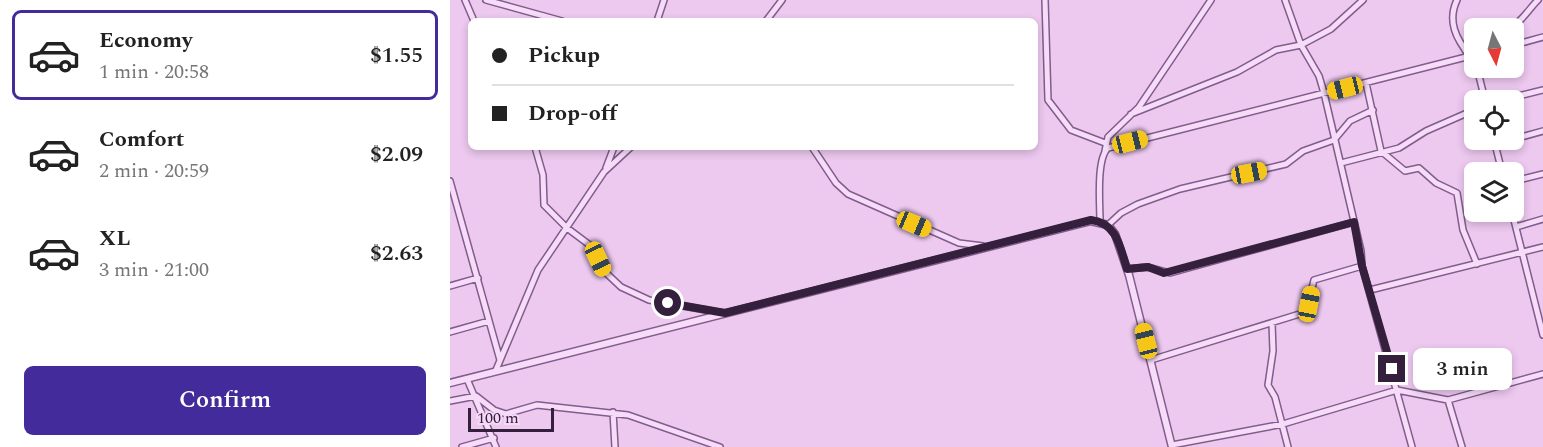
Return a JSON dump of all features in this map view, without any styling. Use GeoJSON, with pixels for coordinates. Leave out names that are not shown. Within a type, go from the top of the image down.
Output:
{"type":"FeatureCollection","features":[{"type":"Feature","properties":{"kind":"street"},"geometry":{"type":"LineString","coordinates":[[465,0],[473,18]]}},
{"type":"Feature","properties":{"kind":"street"},"geometry":{"type":"LineString","coordinates":[[486,0],[551,18]]}},
{"type":"Feature","properties":{"kind":"street"},"geometry":{"type":"LineString","coordinates":[[658,18],[664,0]]}},
{"type":"Feature","properties":{"kind":"street"},"geometry":{"type":"LineString","coordinates":[[768,18],[782,0]]}},
{"type":"Feature","properties":{"kind":"street"},"geometry":{"type":"LineString","coordinates":[[1045,0],[1048,100],[1071,130],[1105,143]]}},
{"type":"Feature","properties":{"kind":"street"},"geometry":{"type":"LineString","coordinates":[[1100,221],[1101,170],[1105,143],[1118,125],[1139,107],[1211,0]]}},
{"type":"Feature","properties":{"kind":"street"},"geometry":{"type":"LineString","coordinates":[[1285,0],[1301,45],[1319,76],[1324,93],[1362,266],[1412,447]]}},
{"type":"Feature","properties":{"kind":"street"},"geometry":{"type":"LineString","coordinates":[[1131,114],[1237,72],[1276,50],[1301,45],[1331,29],[1363,0]]}},
{"type":"Feature","properties":{"kind":"street"},"geometry":{"type":"LineString","coordinates":[[1457,0],[1452,15],[1452,26],[1464,48]]}},
{"type":"Feature","properties":{"kind":"street"},"geometry":{"type":"LineString","coordinates":[[1521,18],[1538,0]]}},
{"type":"Feature","properties":{"kind":"street"},"geometry":{"type":"LineString","coordinates":[[1524,42],[1543,37]]}},
{"type":"Feature","properties":{"kind":"street"},"geometry":{"type":"LineString","coordinates":[[1105,151],[1130,142],[1464,58]]}},
{"type":"Feature","properties":{"kind":"street"},"geometry":{"type":"LineString","coordinates":[[1366,82],[1382,151],[1405,171],[1419,168],[1436,183],[1457,193],[1462,230],[1477,264]]}},
{"type":"Feature","properties":{"kind":"street"},"geometry":{"type":"LineString","coordinates":[[1524,95],[1543,90]]}},
{"type":"Feature","properties":{"kind":"street"},"geometry":{"type":"LineString","coordinates":[[1108,225],[1121,213],[1138,204],[1206,182],[1278,167],[1303,151],[1334,140],[1350,121],[1373,110]]}},
{"type":"Feature","properties":{"kind":"street"},"geometry":{"type":"LineString","coordinates":[[1341,163],[1399,148],[1426,131],[1464,114]]}},
{"type":"Feature","properties":{"kind":"street"},"geometry":{"type":"LineString","coordinates":[[1524,136],[1543,131]]}},
{"type":"Feature","properties":{"kind":"street"},"geometry":{"type":"LineString","coordinates":[[536,150],[543,175],[544,205],[567,228],[591,246],[604,271],[621,287],[649,300],[725,313]]}},
{"type":"Feature","properties":{"kind":"street"},"geometry":{"type":"LineString","coordinates":[[496,370],[532,279],[604,172],[613,150]]}},
{"type":"Feature","properties":{"kind":"street"},"geometry":{"type":"LineString","coordinates":[[604,172],[628,150]]}},
{"type":"Feature","properties":{"kind":"street"},"geometry":{"type":"LineString","coordinates":[[814,150],[836,183],[848,194],[959,243],[983,246]]}},
{"type":"Feature","properties":{"kind":"street"},"geometry":{"type":"LineString","coordinates":[[1524,179],[1543,174]]}},
{"type":"Feature","properties":{"kind":"street"},"geometry":{"type":"LineString","coordinates":[[450,181],[453,206],[478,278],[500,360]]}},
{"type":"Feature","properties":{"kind":"street"},"geometry":{"type":"LineString","coordinates":[[1516,227],[1543,219]]}},
{"type":"Feature","properties":{"kind":"street"},"geometry":{"type":"LineString","coordinates":[[450,383],[1091,220],[1108,225],[1115,234],[1127,269],[1172,446],[1283,424],[1397,390],[1448,400],[1543,374]]}},
{"type":"Feature","properties":{"kind":"street"},"geometry":{"type":"LineString","coordinates":[[1127,269],[1148,267],[1170,273],[1354,222]]}},
{"type":"Feature","properties":{"kind":"street"},"geometry":{"type":"LineString","coordinates":[[1515,222],[1522,254],[1540,309],[1543,335]]}},
{"type":"Feature","properties":{"kind":"street"},"geometry":{"type":"LineString","coordinates":[[1370,290],[1543,247]]}},
{"type":"Feature","properties":{"kind":"street"},"geometry":{"type":"LineString","coordinates":[[1150,360],[1306,312],[1314,280],[1362,266]]}},
{"type":"Feature","properties":{"kind":"street"},"geometry":{"type":"LineString","coordinates":[[450,286],[478,278]]}},
{"type":"Feature","properties":{"kind":"street"},"geometry":{"type":"LineString","coordinates":[[450,323],[451,332],[489,321]]}},
{"type":"Feature","properties":{"kind":"street"},"geometry":{"type":"LineString","coordinates":[[1272,323],[1273,351],[1268,385],[1283,424],[1288,447]]}},
{"type":"Feature","properties":{"kind":"street"},"geometry":{"type":"LineString","coordinates":[[467,379],[496,447]]}},
{"type":"Feature","properties":{"kind":"street"},"geometry":{"type":"LineString","coordinates":[[450,401],[476,396],[494,410],[506,414],[537,405],[613,412],[628,415],[720,447]]}},
{"type":"Feature","properties":{"kind":"street"},"geometry":{"type":"LineString","coordinates":[[1448,400],[1462,447]]}},
{"type":"Feature","properties":{"kind":"street"},"geometry":{"type":"LineString","coordinates":[[613,412],[615,447]]}},
{"type":"Feature","properties":{"kind":"street"},"geometry":{"type":"LineString","coordinates":[[462,447],[494,438]]}},
{"type":"Feature","properties":{"kind":"route"},"geometry":{"type":"LineString","coordinates":[[668,303],[725,313],[1091,220],[1108,225],[1115,234],[1127,269],[1148,267],[1164,273],[1354,222],[1362,266],[1392,369]]}}]}
